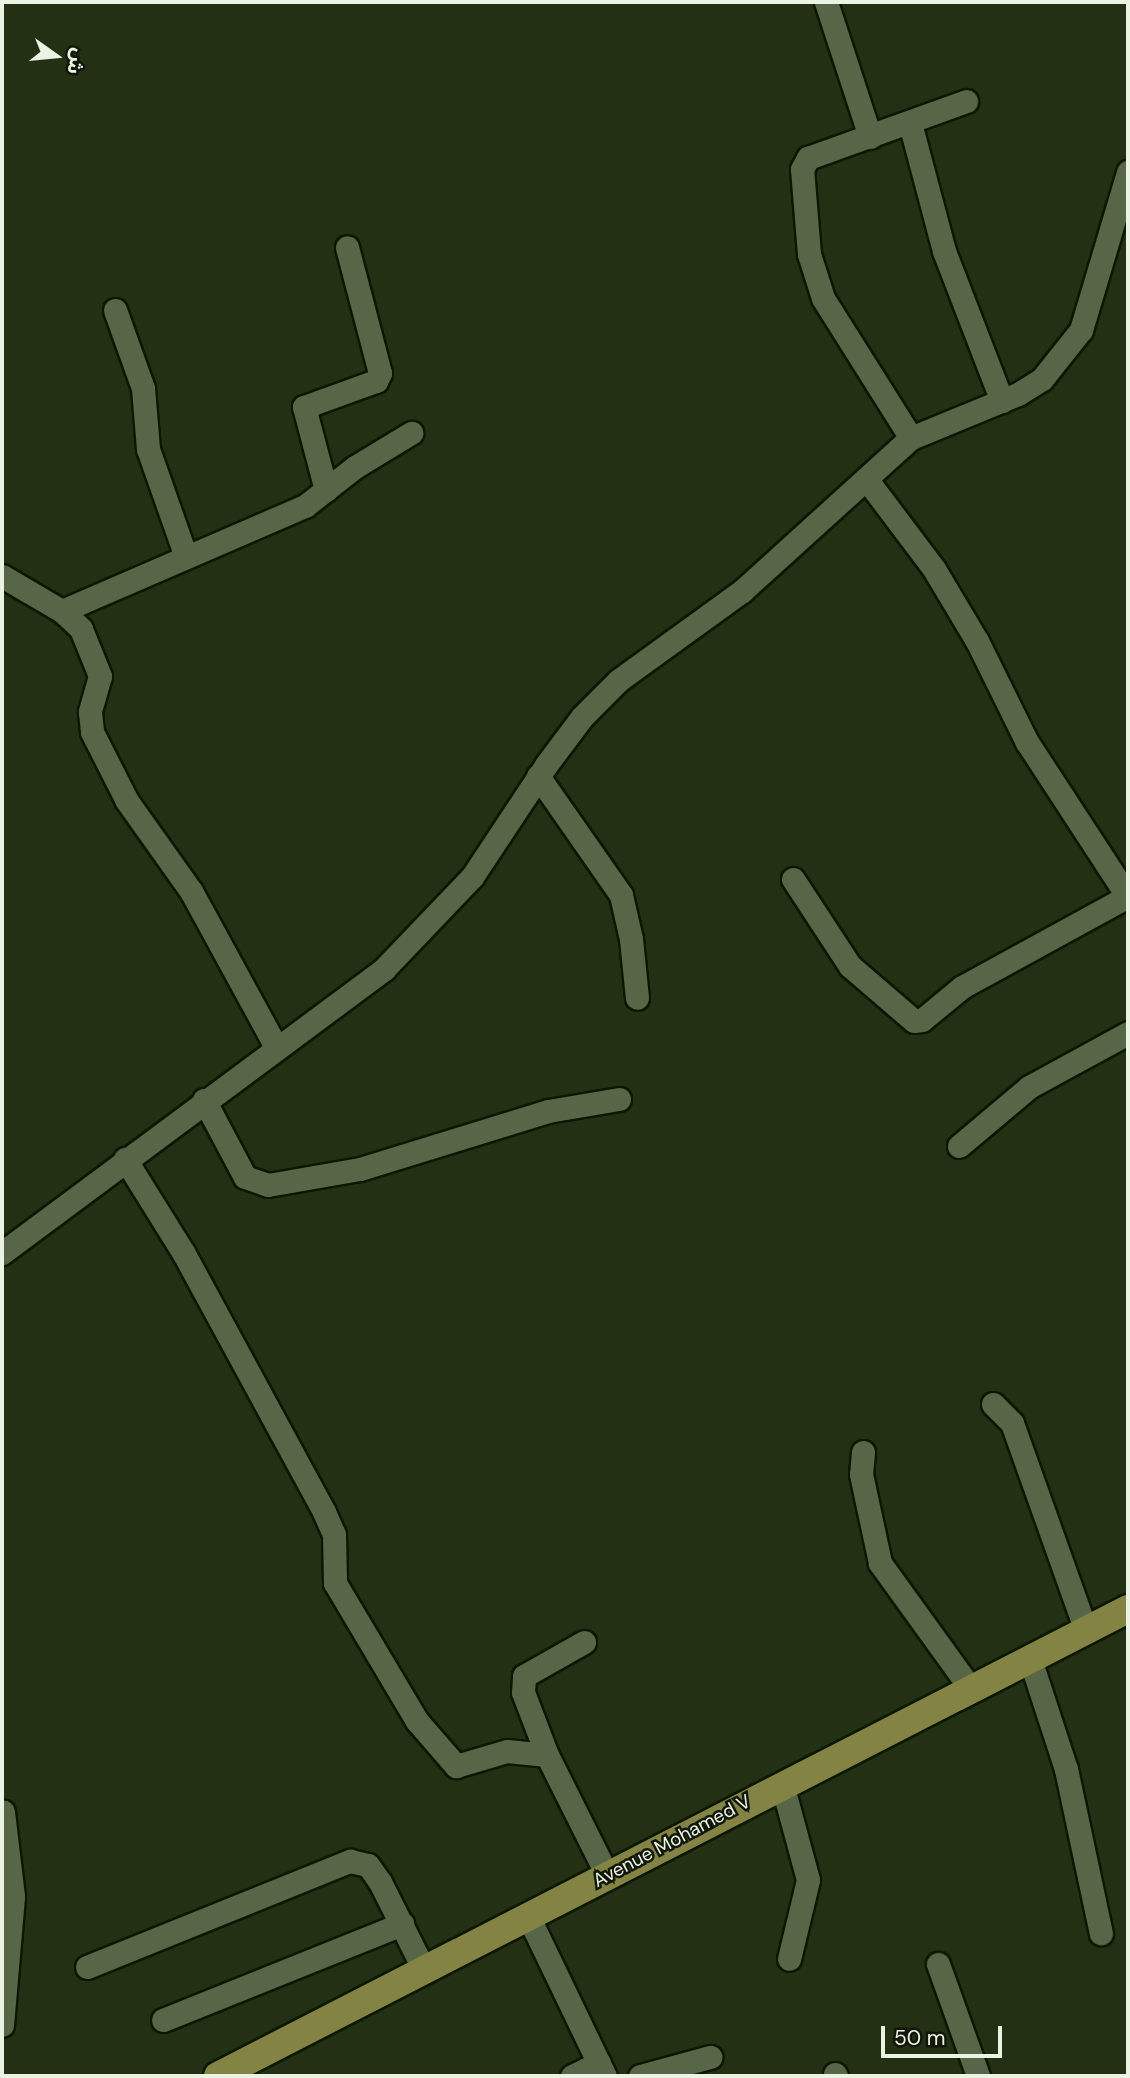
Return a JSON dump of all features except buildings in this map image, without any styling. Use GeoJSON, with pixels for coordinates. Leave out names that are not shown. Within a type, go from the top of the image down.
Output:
{"type":"FeatureCollection","features":[{"type":"Feature","properties":{"kind":"main road","name":"Avenue Mohamed V"},"geometry":{"type":"LineString","coordinates":[[218,2076],[782,1784],[1128,1609]]}},
{"type":"Feature","properties":{"kind":"street"},"geometry":{"type":"LineString","coordinates":[[826,2],[870,136]]}},
{"type":"Feature","properties":{"kind":"street"},"geometry":{"type":"LineString","coordinates":[[911,438],[823,298],[809,254],[804,162],[966,102]]}},
{"type":"Feature","properties":{"kind":"street"},"geometry":{"type":"LineString","coordinates":[[910,123],[944,251],[1002,401]]}},
{"type":"Feature","properties":{"kind":"street"},"geometry":{"type":"LineString","coordinates":[[2,1253],[204,1100],[384,969],[429,926],[472,877],[538,776],[582,717],[619,680],[742,591],[911,438],[1002,401],[1042,379],[1073,344],[1092,304],[1128,172]]}},
{"type":"Feature","properties":{"kind":"street"},"geometry":{"type":"LineString","coordinates":[[327,490],[304,407],[376,381],[380,373],[347,247]]}},
{"type":"Feature","properties":{"kind":"street"},"geometry":{"type":"LineString","coordinates":[[115,310],[143,388],[148,449],[186,557]]}},
{"type":"Feature","properties":{"kind":"street"},"geometry":{"type":"LineString","coordinates":[[62,611],[305,506],[411,433]]}},
{"type":"Feature","properties":{"kind":"street"},"geometry":{"type":"LineString","coordinates":[[793,879],[844,958],[914,1021],[922,1020],[962,987],[1128,896],[1027,742],[934,569],[867,480]]}},
{"type":"Feature","properties":{"kind":"street"},"geometry":{"type":"LineString","coordinates":[[2,576],[62,611],[81,629],[98,664],[100,687],[90,722],[112,775],[191,891],[276,1047]]}},
{"type":"Feature","properties":{"kind":"street"},"geometry":{"type":"LineString","coordinates":[[538,776],[621,895],[631,939],[637,998]]}},
{"type":"Feature","properties":{"kind":"street"},"geometry":{"type":"LineString","coordinates":[[959,1146],[1030,1087],[1128,1033]]}},
{"type":"Feature","properties":{"kind":"street"},"geometry":{"type":"LineString","coordinates":[[204,1100],[245,1177],[268,1185],[360,1170],[548,1111],[619,1099]]}},
{"type":"Feature","properties":{"kind":"street"},"geometry":{"type":"LineString","coordinates":[[125,1159],[183,1252],[324,1511],[334,1534],[335,1583],[416,1721],[456,1766],[507,1751],[547,1755]]}},
{"type":"Feature","properties":{"kind":"street"},"geometry":{"type":"LineString","coordinates":[[993,1404],[1012,1423],[1086,1631]]}},
{"type":"Feature","properties":{"kind":"street"},"geometry":{"type":"LineString","coordinates":[[863,1452],[861,1474],[880,1563],[971,1689]]}},
{"type":"Feature","properties":{"kind":"street"},"geometry":{"type":"LineString","coordinates":[[584,1642],[524,1676],[523,1692],[547,1755],[607,1875]]}},
{"type":"Feature","properties":{"kind":"street"},"geometry":{"type":"LineString","coordinates":[[1030,1659],[1069,1780],[1101,1933]]}},
{"type":"Feature","properties":{"kind":"street"},"geometry":{"type":"LineString","coordinates":[[782,1784],[808,1880],[789,1959]]}},
{"type":"Feature","properties":{"kind":"street"},"geometry":{"type":"LineString","coordinates":[[2,2025],[13,1895],[3,1812]]}},
{"type":"Feature","properties":{"kind":"street"},"geometry":{"type":"LineString","coordinates":[[87,1967],[351,1861],[368,1866],[402,1924],[424,1970]]}},
{"type":"Feature","properties":{"kind":"street"},"geometry":{"type":"LineString","coordinates":[[528,1916],[602,2070],[572,2076]]}},
{"type":"Feature","properties":{"kind":"street"},"geometry":{"type":"LineString","coordinates":[[163,2020],[402,1924]]}},
{"type":"Feature","properties":{"kind":"street"},"geometry":{"type":"LineString","coordinates":[[938,1964],[978,2076]]}},
{"type":"Feature","properties":{"kind":"street"},"geometry":{"type":"LineString","coordinates":[[640,2076],[710,2057]]}}]}
